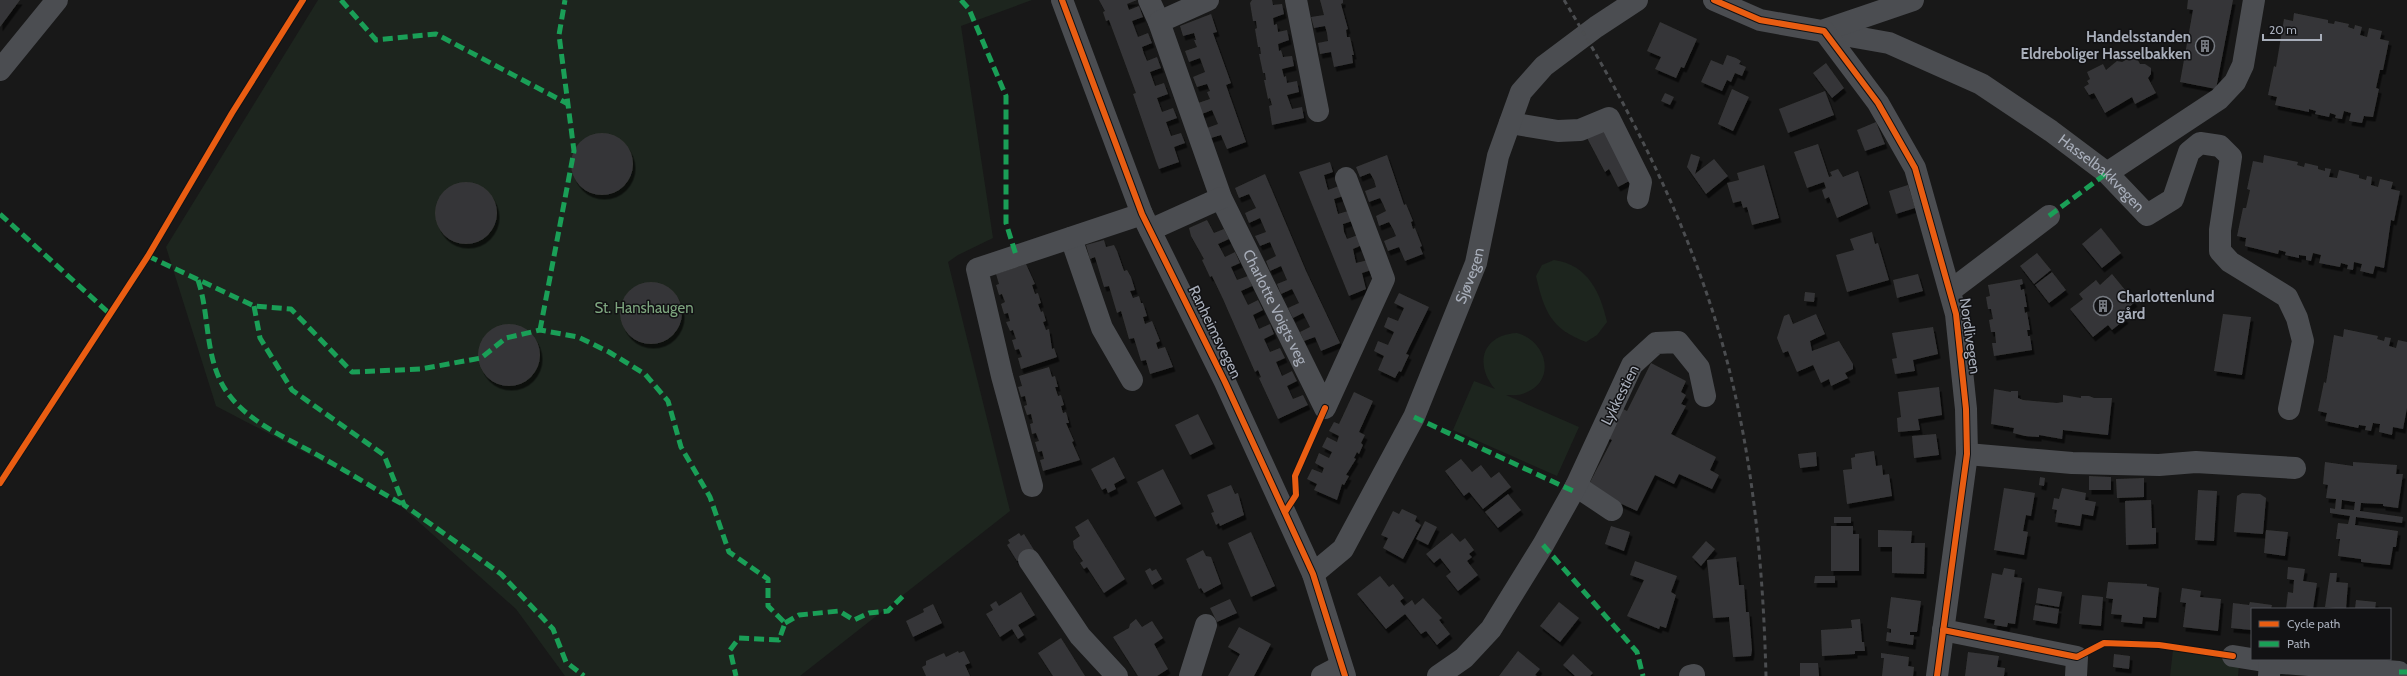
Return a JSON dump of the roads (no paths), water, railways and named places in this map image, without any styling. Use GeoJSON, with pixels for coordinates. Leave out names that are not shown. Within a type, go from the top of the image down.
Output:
{"type":"FeatureCollection","features":[{"type":"Feature","properties":{"kind":"street"},"geometry":{"type":"LineString","coordinates":[[0,70],[57,0]]}},
{"type":"Feature","properties":{"kind":"street","name":"Ranheimsvegen"},"geometry":{"type":"LineString","coordinates":[[1062,0],[1146,222],[1225,382],[1313,574],[1343,671]]}},
{"type":"Feature","properties":{"kind":"street","name":"Charlotte Voigts veg"},"geometry":{"type":"LineString","coordinates":[[1149,0],[1159,22],[1221,198],[1325,408],[1384,279],[1346,178]]}},
{"type":"Feature","properties":{"kind":"street"},"geometry":{"type":"LineString","coordinates":[[1159,22],[1208,0]]}},
{"type":"Feature","properties":{"kind":"street"},"geometry":{"type":"LineString","coordinates":[[1296,0],[1318,111]]}},
{"type":"Feature","properties":{"kind":"street","name":"Sjøvegen"},"geometry":{"type":"LineString","coordinates":[[1313,574],[1343,549],[1414,417],[1476,263],[1498,156],[1521,92],[1544,66],[1596,27],[1637,0]]}},
{"type":"Feature","properties":{"kind":"street","name":"Hasselbakkvegen"},"geometry":{"type":"LineString","coordinates":[[1714,0],[1760,20],[1824,30],[1889,43],[1938,63],[1989,95],[2042,136],[2108,173],[2147,215],[2173,199],[2189,152],[2200,143],[2220,146],[2231,157],[2220,230],[2220,251],[2230,262],[2287,297],[2297,318],[2303,341],[2289,409]]}},
{"type":"Feature","properties":{"kind":"street","name":"Hasselbakkvegen"},"geometry":{"type":"LineString","coordinates":[[1824,30],[1913,0]]}},
{"type":"Feature","properties":{"kind":"street"},"geometry":{"type":"LineString","coordinates":[[2108,173],[2219,99],[2235,82],[2243,65],[2254,0]]}},
{"type":"Feature","properties":{"kind":"street","name":"Nordlivegen"},"geometry":{"type":"LineString","coordinates":[[1824,30],[1878,103],[1915,168],[1956,314],[1964,393],[1967,454],[1937,676]]}},
{"type":"Feature","properties":{"kind":"street"},"geometry":{"type":"LineString","coordinates":[[1510,123],[1558,131],[1580,130],[1609,118],[1641,182],[1638,198]]}},
{"type":"Feature","properties":{"kind":"street"},"geometry":{"type":"LineString","coordinates":[[1032,486],[1002,376],[977,269],[1071,238],[1146,222],[1221,198]]}},
{"type":"Feature","properties":{"kind":"street"},"geometry":{"type":"LineString","coordinates":[[1950,291],[2049,216]]}},
{"type":"Feature","properties":{"kind":"street"},"geometry":{"type":"LineString","coordinates":[[1071,238],[1102,328],[1132,380]]}},
{"type":"Feature","properties":{"kind":"street","name":"Lykkestien"},"geometry":{"type":"LineString","coordinates":[[1438,676],[1464,658],[1491,628],[1544,545],[1576,486],[1632,365],[1656,343],[1678,342],[1699,368],[1704,396]]}},
{"type":"Feature","properties":{"kind":"street"},"geometry":{"type":"LineString","coordinates":[[1967,454],[2072,463],[2159,465],[2196,462],[2295,468]]}},
{"type":"Feature","properties":{"kind":"street"},"geometry":{"type":"LineString","coordinates":[[1576,486],[1612,510]]}},
{"type":"Feature","properties":{"kind":"street"},"geometry":{"type":"LineString","coordinates":[[1029,560],[1080,636],[1117,676]]}},
{"type":"Feature","properties":{"kind":"street"},"geometry":{"type":"LineString","coordinates":[[1190,676],[1206,625]]}},
{"type":"Feature","properties":{"kind":"street"},"geometry":{"type":"LineString","coordinates":[[1943,630],[2078,657],[2076,676]]}},
{"type":"Feature","properties":{"kind":"street"},"geometry":{"type":"LineString","coordinates":[[2233,656],[2269,669],[2399,672]]}},
{"type":"Feature","properties":{"kind":"street"},"geometry":{"type":"LineString","coordinates":[[1322,676],[1343,671]]}},
{"type":"Feature","properties":{"kind":"railway"},"geometry":{"type":"LineString","coordinates":[[1564,0],[1610,79],[1652,161],[1689,245],[1719,332],[1740,417],[1754,502],[1762,589],[1766,676]]}},
{"type":"Feature","properties":{"kind":"place","name":"Handelsstanden Eldreboliger Hasselbakken"},"geometry":{"type":"Point","coordinates":[2205,46]}},
{"type":"Feature","properties":{"kind":"place","name":"Charlottenlund gård"},"geometry":{"type":"Point","coordinates":[2103,306]}},
{"type":"Feature","properties":{"kind":"park label","name":"St. Hanshaugen"},"geometry":{"type":"Point","coordinates":[644,308]}}]}
